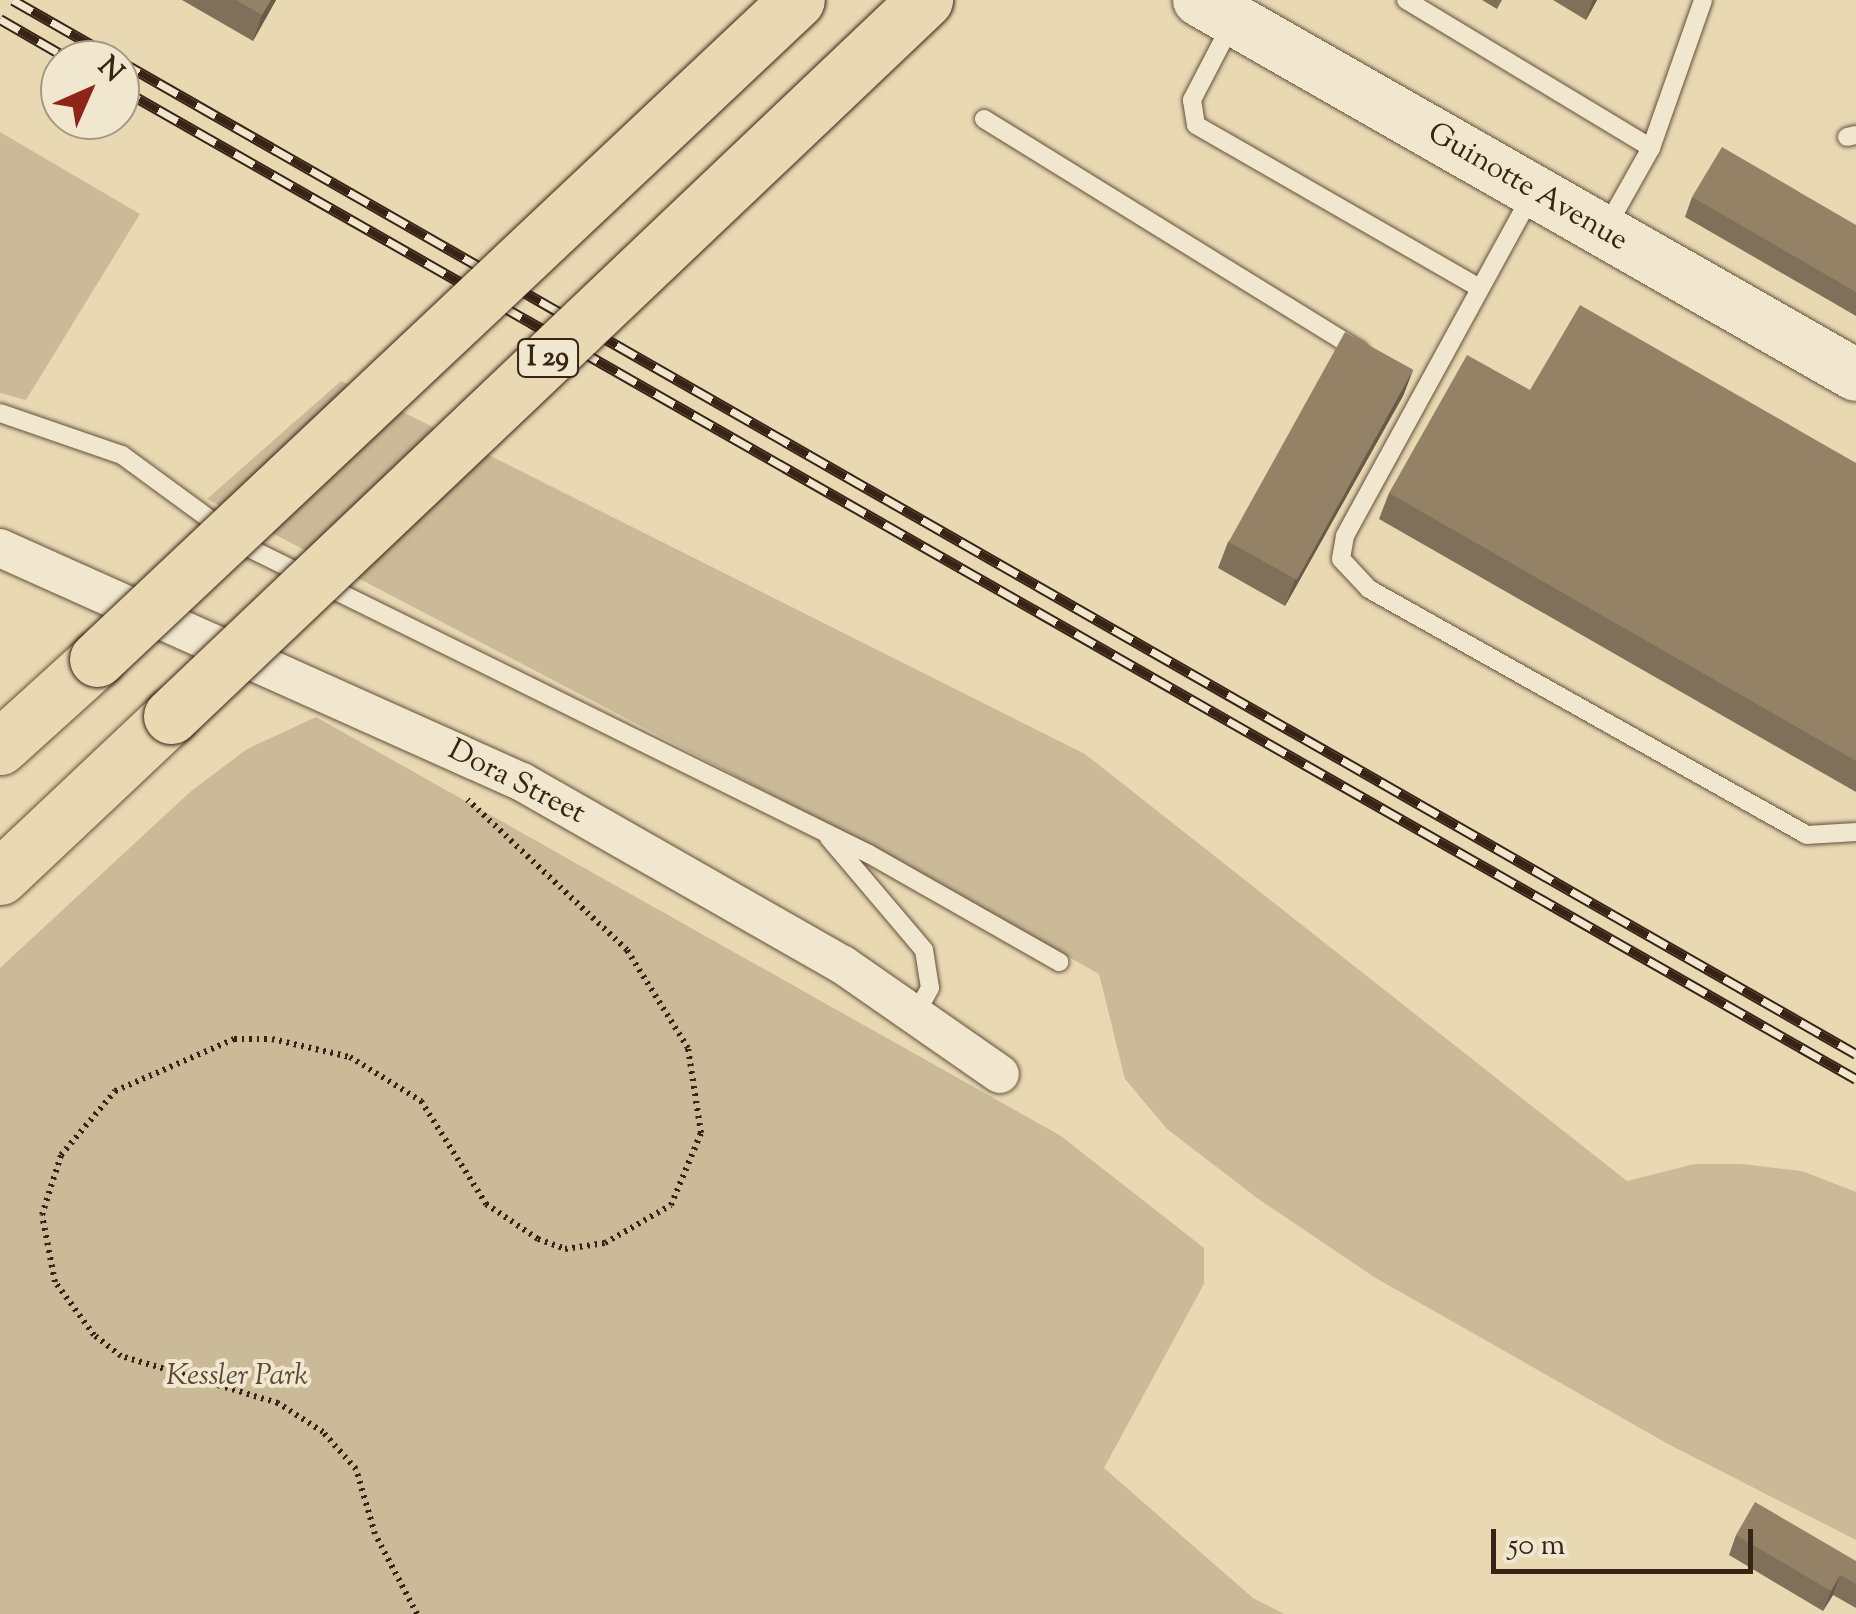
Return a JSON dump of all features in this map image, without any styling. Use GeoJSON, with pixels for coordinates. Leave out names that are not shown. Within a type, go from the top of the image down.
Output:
{"type":"FeatureCollection","features":[{"type":"Feature","properties":{"kind":"highway"},"geometry":{"type":"LineString","coordinates":[[0,747],[797,0]]}},
{"type":"Feature","properties":{"kind":"highway","name":"I 29"},"geometry":{"type":"LineString","coordinates":[[0,877],[924,0]]}},
{"type":"Feature","properties":{"kind":"street","name":"Guinotte Avenue"},"geometry":{"type":"LineString","coordinates":[[1216,10],[1856,375]]}},
{"type":"Feature","properties":{"kind":"street","name":"Dora Street"},"geometry":{"type":"LineString","coordinates":[[0,548],[522,782],[916,1013],[1000,1074]]}},
{"type":"Feature","properties":{"kind":"lane"},"geometry":{"type":"LineString","coordinates":[[1406,0],[1651,148]]}},
{"type":"Feature","properties":{"kind":"lane"},"geometry":{"type":"LineString","coordinates":[[1603,232],[1651,148],[1703,0]]}},
{"type":"Feature","properties":{"kind":"lane"},"geometry":{"type":"LineString","coordinates":[[1216,10],[1192,100],[1196,126],[1479,288]]}},
{"type":"Feature","properties":{"kind":"lane"},"geometry":{"type":"LineString","coordinates":[[984,119],[1373,359]]}},
{"type":"Feature","properties":{"kind":"lane"},"geometry":{"type":"LineString","coordinates":[[1533,192],[1345,536],[1341,559],[1352,576],[1807,835],[1856,832]]}},
{"type":"Feature","properties":{"kind":"lane"},"geometry":{"type":"LineString","coordinates":[[1407,380],[1424,391]]}},
{"type":"Feature","properties":{"kind":"lane"},"geometry":{"type":"LineString","coordinates":[[0,413],[122,455],[249,548],[824,833],[1059,962]]}},
{"type":"Feature","properties":{"kind":"lane"},"geometry":{"type":"LineString","coordinates":[[824,833],[924,950],[930,988],[916,1013]]}},
{"type":"Feature","properties":{"kind":"path"},"geometry":{"type":"LineString","coordinates":[[417,1614],[374,1534],[356,1469],[324,1432],[278,1402],[121,1356],[94,1334],[55,1282],[42,1215],[61,1155],[116,1091],[184,1057],[253,1039],[309,1043],[350,1057],[422,1101],[486,1204],[516,1230],[538,1239],[565,1249],[606,1243],[672,1206],[701,1133],[688,1048],[627,950],[458,791]]}},
{"type":"Feature","properties":{"kind":"green space"},"geometry":{"type":"Polygon","coordinates":[[[0,132],[140,214],[26,400],[0,393],[0,132]]]}},
{"type":"Feature","properties":{"kind":"green space"},"geometry":{"type":"Polygon","coordinates":[[[341,381],[1085,754],[1627,1181],[1694,1164],[1742,1164],[1802,1171],[1856,1192],[1856,1540],[1668,1444],[1374,1277],[1257,1198],[1167,1129],[1125,1079],[1099,974],[885,854],[207,499],[341,381]]]}},
{"type":"Feature","properties":{"kind":"green space","name":"Kessler Park"},"geometry":{"type":"Polygon","coordinates":[[[316,717],[1061,1136],[1204,1248],[1204,1284],[1104,1468],[1253,1598],[1284,1614],[0,1614],[0,968],[190,792],[247,749],[316,717]]]}},
{"type":"Feature","properties":{"kind":"building"},"geometry":{"type":"Polygon","coordinates":[[[236,0],[271,0],[262,15],[236,0]]]}},
{"type":"Feature","properties":{"kind":"building"},"geometry":{"type":"Polygon","coordinates":[[[1722,147],[1856,225],[1856,292],[1692,197],[1722,147]]]}},
{"type":"Feature","properties":{"kind":"building"},"geometry":{"type":"Polygon","coordinates":[[[1580,305],[1856,463],[1856,761],[1389,493],[1467,355],[1530,390],[1580,305]]]}},
{"type":"Feature","properties":{"kind":"building"},"geometry":{"type":"Polygon","coordinates":[[[1345,332],[1413,370],[1297,580],[1229,542],[1345,332]]]}},
{"type":"Feature","properties":{"kind":"building"},"geometry":{"type":"Polygon","coordinates":[[[1755,1502],[1856,1561],[1856,1584],[1840,1575],[1831,1591],[1736,1535],[1755,1502]]]}},
{"type":"Feature","properties":{"kind":"railway"},"geometry":{"type":"LineString","coordinates":[[13,0],[83,40]]}},
{"type":"Feature","properties":{"kind":"railway"},"geometry":{"type":"LineString","coordinates":[[0,19],[40,42]]}},
{"type":"Feature","properties":{"kind":"railway"},"geometry":{"type":"LineString","coordinates":[[140,72],[1856,1054]]}},
{"type":"Feature","properties":{"kind":"railway"},"geometry":{"type":"LineString","coordinates":[[140,99],[1856,1079]]}}]}
